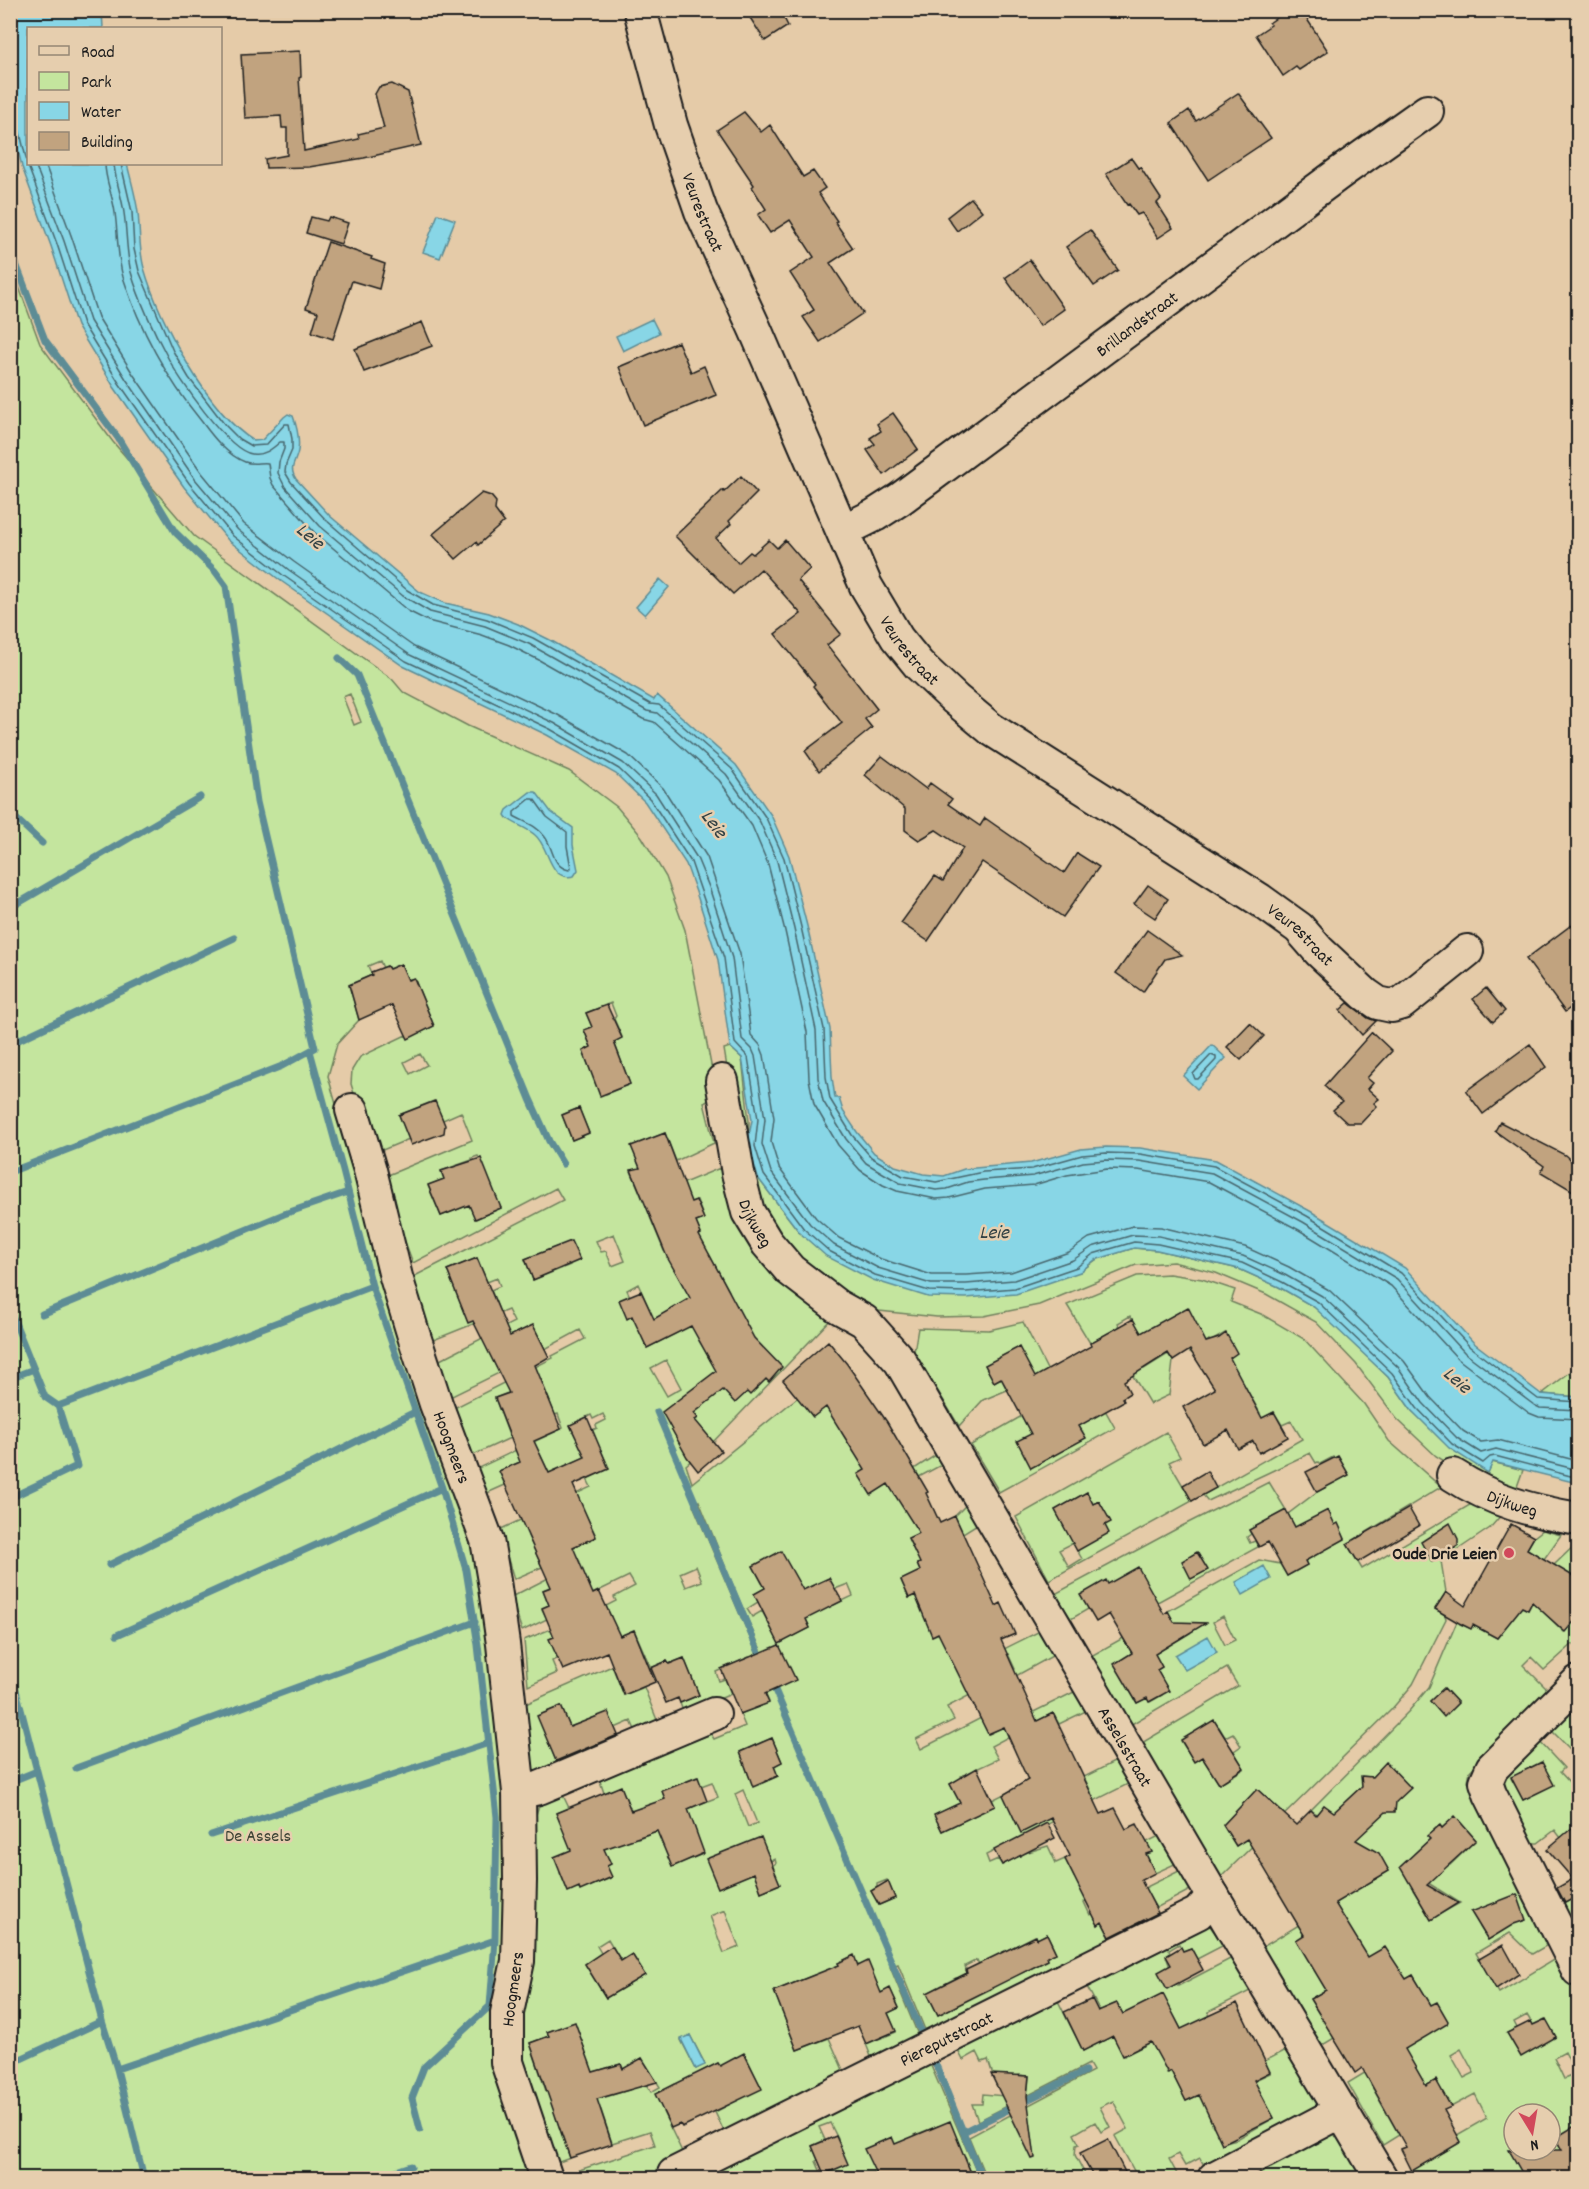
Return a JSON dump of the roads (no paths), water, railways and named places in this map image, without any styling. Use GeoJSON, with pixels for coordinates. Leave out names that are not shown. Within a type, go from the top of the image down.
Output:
{"type":"FeatureCollection","features":[{"type":"Feature","properties":{"kind":"street","name":"Veurestraat"},"geometry":{"type":"LineString","coordinates":[[640,10],[671,125],[701,212],[759,339],[866,586],[897,638],[919,665],[991,729],[1242,888],[1299,928],[1318,951],[1378,1003],[1392,1006],[1402,1003],[1467,951]]}},
{"type":"Feature","properties":{"kind":"street","name":"Brillandstraat"},"geometry":{"type":"LineString","coordinates":[[843,531],[900,499],[1341,172],[1427,111]]}},
{"type":"Feature","properties":{"kind":"street","name":"Dijkweg"},"geometry":{"type":"LineString","coordinates":[[722,1081],[738,1173],[748,1212],[767,1243],[790,1270],[837,1306],[864,1321]]}},
{"type":"Feature","properties":{"kind":"street","name":"Hoogmeers"},"geometry":{"type":"LineString","coordinates":[[352,1110],[413,1333],[436,1404],[487,1540],[503,1644],[519,1792],[518,1961],[507,2013],[506,2054],[546,2178]]}},
{"type":"Feature","properties":{"kind":"street","name":"Asselsstraat"},"geometry":{"type":"LineString","coordinates":[[864,1321],[900,1360],[1213,1896],[1381,2178]]}},
{"type":"Feature","properties":{"kind":"street","name":"Dijkweg"},"geometry":{"type":"LineString","coordinates":[[1453,1474],[1477,1490],[1498,1499],[1578,1519]]}},
{"type":"Feature","properties":{"kind":"street"},"geometry":{"type":"LineString","coordinates":[[1578,1682],[1492,1768],[1486,1782],[1578,1970]]}},
{"type":"Feature","properties":{"kind":"street"},"geometry":{"type":"LineString","coordinates":[[519,1792],[539,1788],[714,1714]]}},
{"type":"Feature","properties":{"kind":"street","name":"Piereputstraat"},"geometry":{"type":"LineString","coordinates":[[674,2174],[1198,1913],[1213,1896]]}},
{"type":"Feature","properties":{"kind":"street"},"geometry":{"type":"LineString","coordinates":[[1214,2178],[1342,2111]]}},
{"type":"Feature","properties":{"kind":"water","name":"Leie"},"geometry":{"type":"Polygon","coordinates":[[[10,11],[102,11],[103,27],[27,27],[27,165],[127,165],[137,207],[142,261],[151,289],[187,364],[220,409],[237,428],[254,441],[262,440],[288,414],[293,416],[299,442],[293,468],[296,479],[330,516],[420,592],[445,603],[489,613],[518,624],[654,700],[657,695],[736,765],[771,815],[789,856],[830,1029],[835,1098],[839,1098],[843,1111],[874,1153],[895,1166],[923,1174],[944,1176],[964,1169],[1031,1163],[1081,1149],[1106,1147],[1140,1148],[1216,1160],[1310,1211],[1405,1268],[1474,1343],[1541,1394],[1578,1397],[1578,1493],[1574,1492],[1577,1483],[1493,1462],[1488,1473],[1449,1448],[1412,1411],[1388,1377],[1314,1307],[1279,1287],[1239,1269],[1157,1250],[1134,1248],[1095,1260],[1080,1272],[1016,1294],[966,1298],[928,1297],[873,1280],[826,1256],[800,1233],[758,1178],[748,1141],[752,1120],[742,1058],[730,1047],[718,960],[686,864],[645,802],[616,774],[547,735],[403,666],[281,581],[228,540],[184,487],[114,387],[77,326],[22,167],[11,120],[10,11]]]}},
{"type":"Feature","properties":{"kind":"water"},"geometry":{"type":"Polygon","coordinates":[[[438,214],[455,220],[440,258],[423,252],[438,214]]]}},
{"type":"Feature","properties":{"kind":"water"},"geometry":{"type":"Polygon","coordinates":[[[652,319],[659,333],[623,351],[616,336],[652,319]]]}},
{"type":"Feature","properties":{"kind":"water"},"geometry":{"type":"Polygon","coordinates":[[[660,579],[669,587],[645,615],[636,607],[660,579]]]}},
{"type":"Feature","properties":{"kind":"water"},"geometry":{"type":"Polygon","coordinates":[[[530,792],[536,792],[551,812],[573,828],[573,845],[578,870],[574,876],[559,874],[550,862],[540,840],[505,815],[507,810],[530,792]]]}},
{"type":"Feature","properties":{"kind":"water"},"geometry":{"type":"Polygon","coordinates":[[[1212,1045],[1226,1058],[1197,1089],[1183,1076],[1212,1045]]]}},
{"type":"Feature","properties":{"kind":"water"},"geometry":{"type":"Polygon","coordinates":[[[1264,1566],[1271,1579],[1243,1595],[1236,1582],[1264,1566]]]}},
{"type":"Feature","properties":{"kind":"water"},"geometry":{"type":"Polygon","coordinates":[[[1208,1636],[1217,1652],[1185,1670],[1175,1655],[1208,1636]]]}},
{"type":"Feature","properties":{"kind":"water"},"geometry":{"type":"Polygon","coordinates":[[[690,2035],[705,2065],[696,2069],[681,2039],[690,2035]]]}},
{"type":"Feature","properties":{"kind":"waterway"},"geometry":{"type":"LineString","coordinates":[[10,248],[45,340],[118,438],[175,532],[215,571],[226,586],[257,802],[315,1048],[282,1066],[10,1172]]}},
{"type":"Feature","properties":{"kind":"waterway"},"geometry":{"type":"LineString","coordinates":[[339,658],[357,675],[530,1099],[549,1141],[563,1164]]}},
{"type":"Feature","properties":{"kind":"waterway"},"geometry":{"type":"LineString","coordinates":[[10,908],[200,797]]}},
{"type":"Feature","properties":{"kind":"waterway"},"geometry":{"type":"LineString","coordinates":[[10,813],[42,843]]}},
{"type":"Feature","properties":{"kind":"waterway"},"geometry":{"type":"LineString","coordinates":[[10,1044],[234,938]]}},
{"type":"Feature","properties":{"kind":"waterway"},"geometry":{"type":"LineString","coordinates":[[10,2064],[102,2021],[117,2069],[495,1940],[497,1817],[478,1645],[466,1570],[442,1488],[372,1286],[310,1051]]}},
{"type":"Feature","properties":{"kind":"waterway"},"geometry":{"type":"LineString","coordinates":[[42,1314],[284,1214],[348,1192]]}},
{"type":"Feature","properties":{"kind":"waterway"},"geometry":{"type":"LineString","coordinates":[[10,1310],[45,1397],[58,1406],[372,1286]]}},
{"type":"Feature","properties":{"kind":"waterway"},"geometry":{"type":"LineString","coordinates":[[10,1378],[34,1369]]}},
{"type":"Feature","properties":{"kind":"waterway"},"geometry":{"type":"LineString","coordinates":[[10,1498],[77,1466],[58,1406]]}},
{"type":"Feature","properties":{"kind":"waterway"},"geometry":{"type":"LineString","coordinates":[[109,1565],[415,1412]]}},
{"type":"Feature","properties":{"kind":"waterway"},"geometry":{"type":"LineString","coordinates":[[657,1412],[763,1662]]}},
{"type":"Feature","properties":{"kind":"waterway"},"geometry":{"type":"LineString","coordinates":[[117,1635],[442,1488]]}},
{"type":"Feature","properties":{"kind":"waterway"},"geometry":{"type":"LineString","coordinates":[[76,1768],[475,1622]]}},
{"type":"Feature","properties":{"kind":"waterway"},"geometry":{"type":"LineString","coordinates":[[10,1667],[102,2021]]}},
{"type":"Feature","properties":{"kind":"waterway"},"geometry":{"type":"LineString","coordinates":[[772,1683],[921,2031]]}},
{"type":"Feature","properties":{"kind":"waterway"},"geometry":{"type":"LineString","coordinates":[[211,1835],[489,1743]]}},
{"type":"Feature","properties":{"kind":"waterway"},"geometry":{"type":"LineString","coordinates":[[10,1782],[37,1771]]}},
{"type":"Feature","properties":{"kind":"waterway"},"geometry":{"type":"LineString","coordinates":[[420,2129],[412,2098],[424,2067],[490,2006],[495,1940]]}},
{"type":"Feature","properties":{"kind":"waterway"},"geometry":{"type":"LineString","coordinates":[[936,2065],[982,2178]]}},
{"type":"Feature","properties":{"kind":"waterway"},"geometry":{"type":"LineString","coordinates":[[117,2069],[144,2178]]}},
{"type":"Feature","properties":{"kind":"waterway"},"geometry":{"type":"LineString","coordinates":[[963,2132],[1085,2071]]}},
{"type":"Feature","properties":{"kind":"waterway"},"geometry":{"type":"LineString","coordinates":[[375,2178],[411,2166]]}},
{"type":"Feature","properties":{"kind":"place","name":"Oude Drie Leien"},"geometry":{"type":"Point","coordinates":[1509,1553]}},
{"type":"Feature","properties":{"kind":"park label","name":"De Assels"},"geometry":{"type":"Point","coordinates":[258,1835]}}]}
